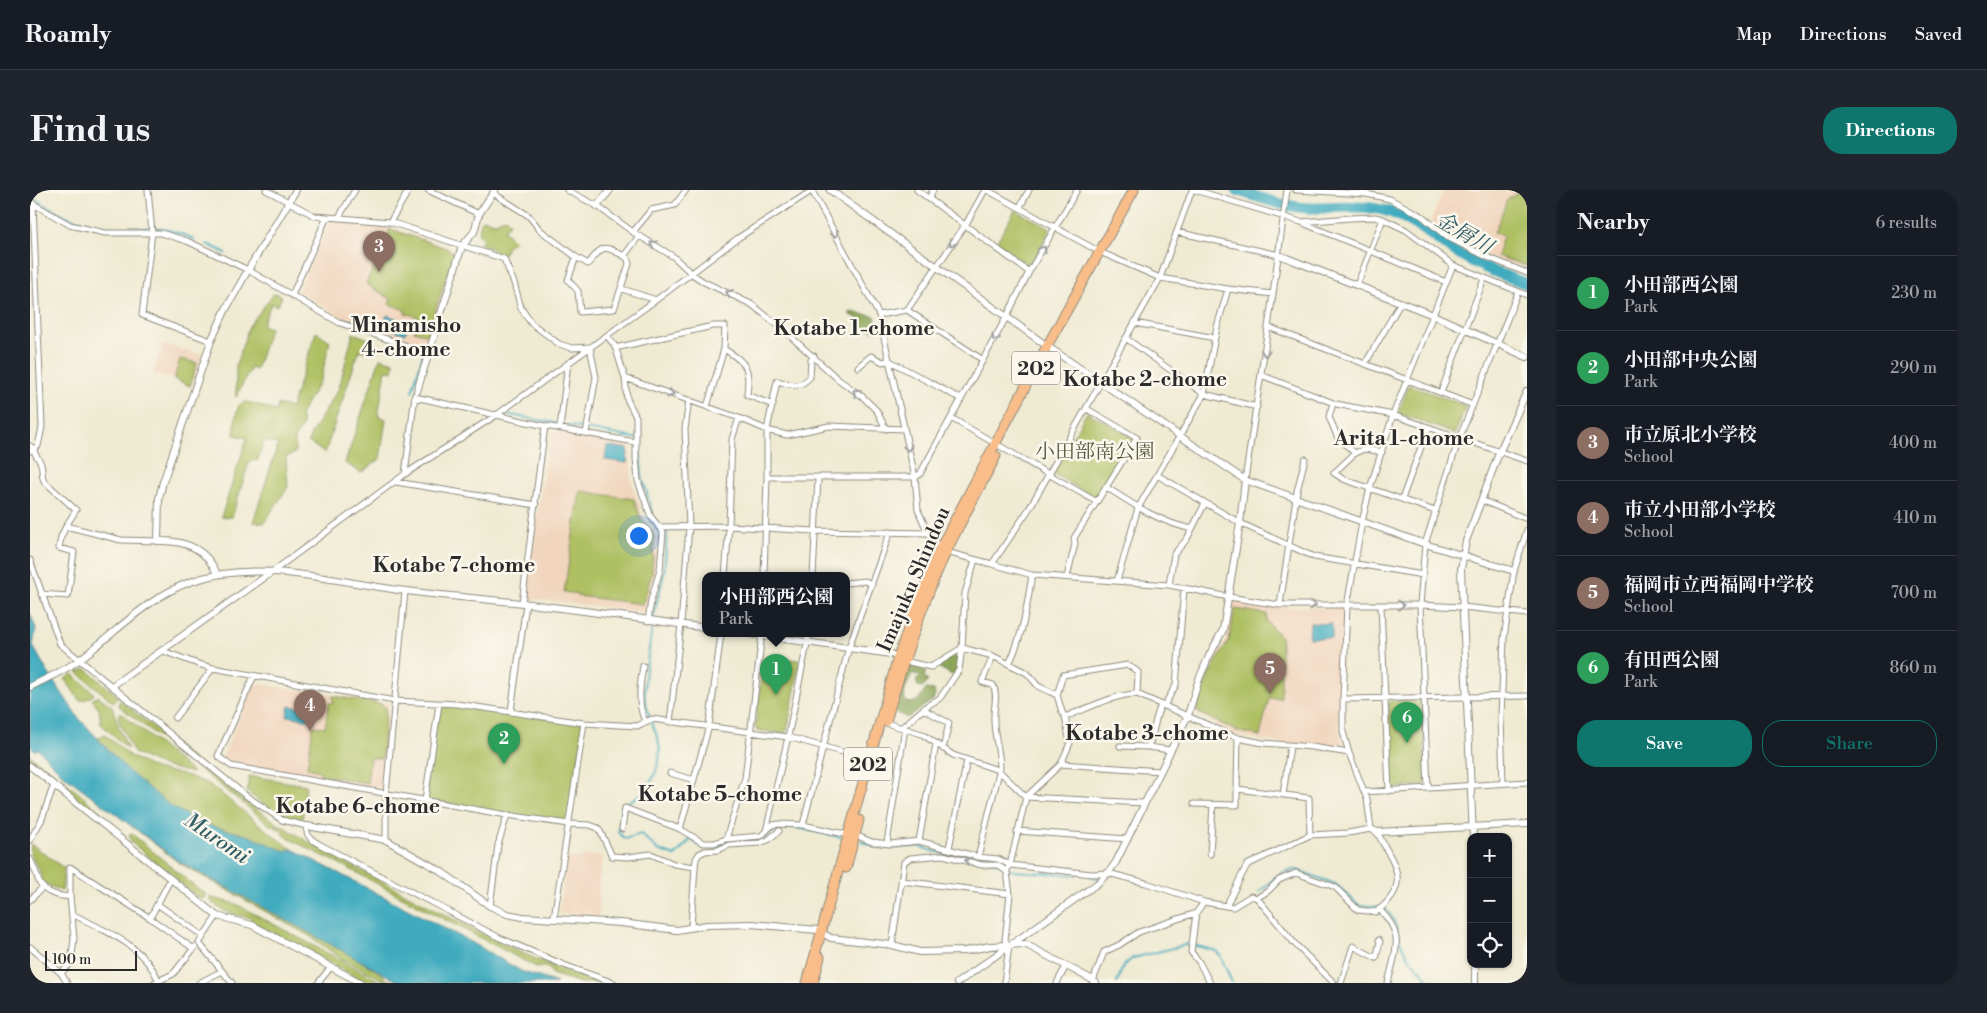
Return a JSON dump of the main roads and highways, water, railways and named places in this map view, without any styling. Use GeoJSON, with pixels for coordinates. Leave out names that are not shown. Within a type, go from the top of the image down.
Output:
{"type":"FeatureCollection","features":[{"type":"Feature","properties":{"kind":"highway","name":"Imajuku Shindou"},"geometry":{"type":"LineString","coordinates":[[1103,253],[1134,190]]}},
{"type":"Feature","properties":{"kind":"highway","name":"Imajuku Shindou"},"geometry":{"type":"LineString","coordinates":[[807,983],[824,934],[901,659],[927,596],[943,550],[1050,348],[1140,190]]}},
{"type":"Feature","properties":{"kind":"highway","name":"Imajuku Shindou"},"geometry":{"type":"LineString","coordinates":[[872,760],[886,723],[901,659]]}},
{"type":"Feature","properties":{"kind":"highway","name":"Imajuku Shindou"},"geometry":{"type":"LineString","coordinates":[[814,983],[824,934]]}},
{"type":"Feature","properties":{"kind":"water"},"geometry":{"type":"Polygon","coordinates":[[[387,315],[409,323],[405,334],[383,326],[387,315]]]}},
{"type":"Feature","properties":{"kind":"water"},"geometry":{"type":"Polygon","coordinates":[[[344,318],[426,346],[426,348],[343,321],[344,318]]]}},
{"type":"Feature","properties":{"kind":"water"},"geometry":{"type":"Polygon","coordinates":[[[607,446],[628,449],[627,463],[605,460],[607,446]]]}},
{"type":"Feature","properties":{"kind":"water","name":"Muromi"},"geometry":{"type":"Polygon","coordinates":[[[30,613],[36,628],[33,646],[47,671],[78,717],[128,771],[172,807],[203,824],[247,835],[285,851],[292,849],[473,943],[521,971],[557,983],[401,983],[178,861],[61,773],[38,749],[35,751],[30,745],[30,613]]]}},
{"type":"Feature","properties":{"kind":"water"},"geometry":{"type":"Polygon","coordinates":[[[1310,623],[1332,624],[1332,638],[1309,638],[1310,623]]]}},
{"type":"Feature","properties":{"kind":"water"},"geometry":{"type":"Polygon","coordinates":[[[289,706],[311,709],[310,720],[287,716],[289,706]]]}},
{"type":"Feature","properties":{"kind":"waterway","name":"金屑川"},"geometry":{"type":"LineString","coordinates":[[1236,190],[1291,206],[1320,208],[1360,207],[1390,212],[1416,225],[1474,262],[1527,284]]}},
{"type":"Feature","properties":{"kind":"waterway"},"geometry":{"type":"LineString","coordinates":[[30,196],[61,214],[94,226],[118,229],[162,229],[194,239]]}},
{"type":"Feature","properties":{"kind":"waterway"},"geometry":{"type":"LineString","coordinates":[[207,244],[226,253]]}},
{"type":"Feature","properties":{"kind":"waterway"},"geometry":{"type":"LineString","coordinates":[[412,392],[425,347]]}},
{"type":"Feature","properties":{"kind":"waterway"},"geometry":{"type":"LineString","coordinates":[[506,414],[639,439],[642,476],[652,512]]}},
{"type":"Feature","properties":{"kind":"waterway"},"geometry":{"type":"LineString","coordinates":[[653,618],[664,573],[667,533],[663,528]]}},
{"type":"Feature","properties":{"kind":"waterway"},"geometry":{"type":"LineString","coordinates":[[653,622],[646,670],[645,699],[647,711],[659,743],[659,762],[655,774],[645,790],[638,797],[623,805],[618,832],[625,839],[641,834],[658,850],[675,856],[691,839],[703,848],[718,847],[728,842],[760,840],[777,829],[793,827],[841,837]]}},
{"type":"Feature","properties":{"kind":"waterway"},"geometry":{"type":"LineString","coordinates":[[861,841],[875,847],[918,846],[933,851],[1001,863],[1014,871],[1076,875]]}},
{"type":"Feature","properties":{"kind":"waterway"},"geometry":{"type":"LineString","coordinates":[[1259,892],[1280,874],[1290,870],[1297,870],[1335,884],[1359,905],[1378,907]]}},
{"type":"Feature","properties":{"kind":"waterway"},"geometry":{"type":"LineString","coordinates":[[1091,876],[1098,878]]}},
{"type":"Feature","properties":{"kind":"waterway"},"geometry":{"type":"LineString","coordinates":[[1383,908],[1394,922],[1401,944],[1407,955],[1432,983]]}},
{"type":"Feature","properties":{"kind":"waterway"},"geometry":{"type":"LineString","coordinates":[[1117,983],[1123,966],[1133,958],[1189,944],[1216,951],[1221,957],[1232,983]]}},
{"type":"Feature","properties":{"kind":"place","name":"市立原北小学校"},"geometry":{"type":"Point","coordinates":[379,272]}},
{"type":"Feature","properties":{"kind":"place","name":"福岡市立西福岡中学校"},"geometry":{"type":"Point","coordinates":[1270,694]}},
{"type":"Feature","properties":{"kind":"place","name":"小田部西公園"},"geometry":{"type":"Point","coordinates":[776,695]}},
{"type":"Feature","properties":{"kind":"place","name":"市立小田部小学校"},"geometry":{"type":"Point","coordinates":[310,731]}},
{"type":"Feature","properties":{"kind":"place","name":"有田西公園"},"geometry":{"type":"Point","coordinates":[1407,743]}},
{"type":"Feature","properties":{"kind":"place","name":"小田部中央公園"},"geometry":{"type":"Point","coordinates":[504,764]}},
{"type":"Feature","properties":{"kind":"district","name":"Kotabe 1-chome"},"geometry":{"type":"Point","coordinates":[854,328]}},
{"type":"Feature","properties":{"kind":"district","name":"Minamisho 4-chome"},"geometry":{"type":"Point","coordinates":[406,337]}},
{"type":"Feature","properties":{"kind":"district","name":"Kotabe 2-chome"},"geometry":{"type":"Point","coordinates":[1145,379]}},
{"type":"Feature","properties":{"kind":"district","name":"Arita 1-chome"},"geometry":{"type":"Point","coordinates":[1404,438]}},
{"type":"Feature","properties":{"kind":"district","name":"Kotabe 7-chome"},"geometry":{"type":"Point","coordinates":[454,565]}},
{"type":"Feature","properties":{"kind":"district","name":"Kotabe 3-chome"},"geometry":{"type":"Point","coordinates":[1147,733]}},
{"type":"Feature","properties":{"kind":"district","name":"Kotabe 5-chome"},"geometry":{"type":"Point","coordinates":[720,794]}},
{"type":"Feature","properties":{"kind":"district","name":"Kotabe 6-chome"},"geometry":{"type":"Point","coordinates":[358,806]}},
{"type":"Feature","properties":{"kind":"park label","name":"小田部南公園"},"geometry":{"type":"Point","coordinates":[1095,451]}}]}
